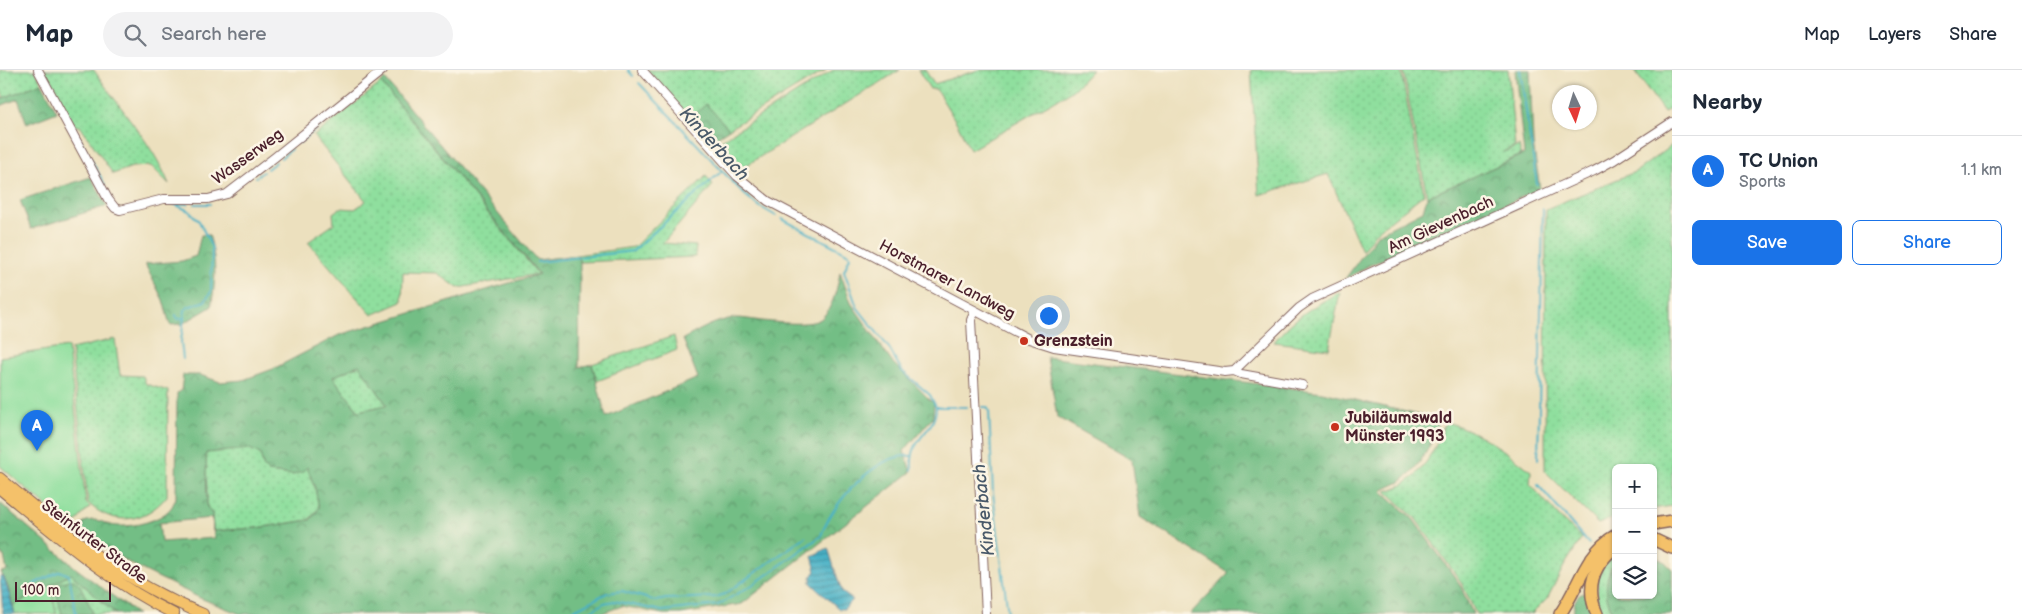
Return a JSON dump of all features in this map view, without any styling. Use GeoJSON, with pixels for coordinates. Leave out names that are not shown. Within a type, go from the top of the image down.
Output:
{"type":"FeatureCollection","features":[{"type":"Feature","properties":{"kind":"highway"},"geometry":{"type":"LineString","coordinates":[[1657,523],[1672,521]]}},
{"type":"Feature","properties":{"kind":"highway"},"geometry":{"type":"LineString","coordinates":[[1560,614],[1591,557],[1612,538]]}},
{"type":"Feature","properties":{"kind":"highway"},"geometry":{"type":"LineString","coordinates":[[1657,542],[1672,548]]}},
{"type":"Feature","properties":{"kind":"highway"},"geometry":{"type":"LineString","coordinates":[[1597,614],[1591,592],[1594,572],[1603,558],[1612,550]]}},
{"type":"Feature","properties":{"kind":"main road","name":"Steinfurter Straße"},"geometry":{"type":"LineString","coordinates":[[0,478],[67,535],[99,558],[164,596],[203,614]]}},
{"type":"Feature","properties":{"kind":"main road","name":"Steinfurter Straße"},"geometry":{"type":"LineString","coordinates":[[0,489],[60,538],[123,585],[174,614]]}},
{"type":"Feature","properties":{"kind":"street","name":"Wasserweg"},"geometry":{"type":"LineString","coordinates":[[38,70],[108,199],[115,208],[120,210],[164,199],[208,199],[227,194],[383,70]]}},
{"type":"Feature","properties":{"kind":"street","name":"Horstmarer Landweg"},"geometry":{"type":"LineString","coordinates":[[642,70],[737,176],[768,201],[1029,339],[1054,347],[1225,372],[1234,371],[1241,374],[1302,385]]}},
{"type":"Feature","properties":{"kind":"street","name":"Am Gievenbach"},"geometry":{"type":"LineString","coordinates":[[1234,371],[1299,308],[1312,299],[1594,171],[1672,122]]}},
{"type":"Feature","properties":{"kind":"street"},"geometry":{"type":"LineString","coordinates":[[976,311],[971,320],[986,614]]}},
{"type":"Feature","properties":{"kind":"green space"},"geometry":{"type":"Polygon","coordinates":[[[0,70],[35,70],[42,83],[4,98],[0,88],[0,70]]]}},
{"type":"Feature","properties":{"kind":"green space"},"geometry":{"type":"Polygon","coordinates":[[[44,70],[94,70],[154,154],[169,184],[151,166],[132,167],[113,174],[80,126],[75,126],[44,70]]]}},
{"type":"Feature","properties":{"kind":"green space"},"geometry":{"type":"Polygon","coordinates":[[[647,70],[826,70],[729,129],[706,105],[690,119],[647,70]]]}},
{"type":"Feature","properties":{"kind":"green space"},"geometry":{"type":"Polygon","coordinates":[[[833,70],[900,70],[742,168],[715,144],[833,70]]]}},
{"type":"Feature","properties":{"kind":"green space"},"geometry":{"type":"Polygon","coordinates":[[[918,70],[925,70],[934,84],[978,70],[1092,70],[1073,90],[970,150],[958,125],[936,89],[930,89],[918,70]]]}},
{"type":"Feature","properties":{"kind":"green space"},"geometry":{"type":"Polygon","coordinates":[[[1251,70],[1401,70],[1424,194],[1377,231],[1362,251],[1328,174],[1259,195],[1251,70]]]}},
{"type":"Feature","properties":{"kind":"green space"},"geometry":{"type":"Polygon","coordinates":[[[1403,70],[1508,70],[1515,146],[1503,152],[1519,146],[1521,155],[1427,197],[1403,70]]]}},
{"type":"Feature","properties":{"kind":"green space"},"geometry":{"type":"Polygon","coordinates":[[[1515,70],[1530,70],[1533,143],[1540,189],[1370,265],[1345,279],[1378,234],[1423,211],[1427,197],[1524,154],[1515,70]]]}},
{"type":"Feature","properties":{"kind":"green space"},"geometry":{"type":"Polygon","coordinates":[[[1634,70],[1672,70],[1672,108],[1664,112],[1634,70]]]}},
{"type":"Feature","properties":{"kind":"green space"},"geometry":{"type":"Polygon","coordinates":[[[385,79],[537,260],[577,255],[580,262],[579,367],[592,364],[606,417],[698,378],[683,339],[708,326],[736,318],[793,323],[817,321],[822,318],[832,302],[840,272],[851,303],[891,361],[934,404],[933,417],[904,451],[911,472],[742,604],[681,614],[663,614],[622,606],[600,614],[240,614],[200,598],[135,566],[104,548],[80,530],[84,522],[94,520],[113,526],[138,524],[153,520],[166,513],[176,498],[177,393],[181,391],[183,375],[200,375],[220,382],[243,380],[273,369],[339,335],[539,274],[381,83],[385,79]],[[359,365],[333,377],[358,411],[387,405],[359,365]],[[250,449],[206,453],[207,507],[212,514],[213,524],[212,518],[159,523],[161,542],[214,538],[213,531],[257,528],[310,520],[319,508],[315,488],[307,467],[302,472],[293,475],[268,472],[264,468],[260,454],[250,449]]]}},
{"type":"Feature","properties":{"kind":"green space"},"geometry":{"type":"Polygon","coordinates":[[[42,83],[57,112],[27,124],[18,99],[0,106],[0,99],[42,83]]]}},
{"type":"Feature","properties":{"kind":"green space"},"geometry":{"type":"Polygon","coordinates":[[[381,83],[538,274],[458,288],[437,273],[403,272],[402,302],[372,315],[308,242],[334,224],[333,213],[340,208],[355,209],[366,201],[314,136],[381,83]]]}},
{"type":"Feature","properties":{"kind":"green space"},"geometry":{"type":"Polygon","coordinates":[[[706,104],[729,129],[711,141],[691,118],[706,104]]]}},
{"type":"Feature","properties":{"kind":"green space"},"geometry":{"type":"Polygon","coordinates":[[[1672,145],[1672,506],[1657,508],[1657,464],[1612,464],[1612,519],[1598,524],[1545,471],[1546,209],[1637,171],[1672,145]]]}},
{"type":"Feature","properties":{"kind":"green space"},"geometry":{"type":"Polygon","coordinates":[[[706,176],[713,185],[663,243],[696,246],[695,257],[580,262],[577,255],[634,247],[706,176]]]}},
{"type":"Feature","properties":{"kind":"green space"},"geometry":{"type":"Polygon","coordinates":[[[91,177],[107,206],[31,229],[20,200],[91,177]]]}},
{"type":"Feature","properties":{"kind":"green space"},"geometry":{"type":"Polygon","coordinates":[[[201,235],[209,235],[213,253],[215,280],[211,307],[182,324],[170,325],[163,300],[145,264],[182,261],[196,256],[201,235]]]}},
{"type":"Feature","properties":{"kind":"green space"},"geometry":{"type":"Polygon","coordinates":[[[1340,292],[1329,349],[1274,342],[1281,333],[1304,313],[1340,292]]]}},
{"type":"Feature","properties":{"kind":"green space"},"geometry":{"type":"Polygon","coordinates":[[[674,336],[677,350],[597,381],[592,364],[674,336]]]}},
{"type":"Feature","properties":{"kind":"green space"},"geometry":{"type":"Polygon","coordinates":[[[115,339],[120,375],[143,376],[146,384],[168,391],[167,496],[149,512],[129,519],[108,516],[88,503],[71,349],[115,339]]]}},
{"type":"Feature","properties":{"kind":"green space"},"geometry":{"type":"Polygon","coordinates":[[[68,347],[86,503],[90,507],[71,527],[0,466],[0,357],[68,347]]]}},
{"type":"Feature","properties":{"kind":"green space"},"geometry":{"type":"Polygon","coordinates":[[[1047,357],[1322,392],[1440,420],[1430,446],[1414,470],[1400,482],[1382,491],[1413,519],[1459,583],[1473,614],[1190,614],[1229,573],[1140,517],[1132,460],[1057,417],[1047,357]]]}},
{"type":"Feature","properties":{"kind":"green space"},"geometry":{"type":"Polygon","coordinates":[[[359,365],[387,405],[358,411],[333,377],[359,365]]]}},
{"type":"Feature","properties":{"kind":"green space"},"geometry":{"type":"Polygon","coordinates":[[[1445,422],[1479,435],[1531,471],[1530,484],[1564,522],[1582,538],[1564,566],[1547,599],[1532,614],[1476,614],[1461,582],[1415,518],[1386,491],[1398,487],[1417,474],[1431,455],[1445,422]]]}},
{"type":"Feature","properties":{"kind":"green space"},"geometry":{"type":"Polygon","coordinates":[[[250,448],[260,454],[264,468],[268,472],[293,475],[307,467],[315,488],[319,508],[309,520],[257,528],[213,531],[212,514],[207,507],[206,453],[250,448]]]}},
{"type":"Feature","properties":{"kind":"green space"},"geometry":{"type":"Polygon","coordinates":[[[0,503],[77,569],[137,614],[116,614],[71,574],[13,606],[8,587],[1,572],[7,571],[4,556],[0,554],[0,503]]]}},
{"type":"Feature","properties":{"kind":"green space"},"geometry":{"type":"Polygon","coordinates":[[[1612,556],[1612,566],[1608,576],[1607,587],[1609,604],[1614,614],[1602,614],[1597,604],[1598,574],[1612,556]]]}},
{"type":"Feature","properties":{"kind":"green space"},"geometry":{"type":"Polygon","coordinates":[[[1657,558],[1665,562],[1672,569],[1672,614],[1614,614],[1608,602],[1606,588],[1612,568],[1612,599],[1657,599],[1657,558]]]}},
{"type":"Feature","properties":{"kind":"green space"},"geometry":{"type":"Polygon","coordinates":[[[71,574],[116,614],[56,614],[51,585],[71,574]]]}},
{"type":"Feature","properties":{"kind":"green space"},"geometry":{"type":"Polygon","coordinates":[[[74,580],[80,585],[92,610],[92,614],[62,614],[56,592],[57,584],[74,580]]]}},
{"type":"Feature","properties":{"kind":"green space"},"geometry":{"type":"Polygon","coordinates":[[[51,585],[56,614],[15,614],[13,606],[51,585]]]}},
{"type":"Feature","properties":{"kind":"green space"},"geometry":{"type":"Polygon","coordinates":[[[1587,594],[1593,614],[1574,614],[1575,600],[1579,595],[1587,594]]]}},
{"type":"Feature","properties":{"kind":"water"},"geometry":{"type":"Polygon","coordinates":[[[828,548],[843,593],[853,600],[844,609],[839,609],[811,583],[811,577],[816,571],[812,556],[828,548]]]}},
{"type":"Feature","properties":{"kind":"water"},"geometry":{"type":"Polygon","coordinates":[[[0,576],[4,577],[15,614],[3,614],[0,576]]]}},
{"type":"Feature","properties":{"kind":"waterway","name":"Kinderbach"},"geometry":{"type":"LineString","coordinates":[[628,70],[633,76]]}},
{"type":"Feature","properties":{"kind":"waterway"},"geometry":{"type":"LineString","coordinates":[[1520,70],[1537,184]]}},
{"type":"Feature","properties":{"kind":"waterway","name":"Kinderbach"},"geometry":{"type":"LineString","coordinates":[[639,83],[744,194],[757,205],[776,216]]}},
{"type":"Feature","properties":{"kind":"waterway"},"geometry":{"type":"LineString","coordinates":[[342,108],[369,86]]}},
{"type":"Feature","properties":{"kind":"waterway"},"geometry":{"type":"LineString","coordinates":[[59,101],[105,185]]}},
{"type":"Feature","properties":{"kind":"waterway"},"geometry":{"type":"LineString","coordinates":[[299,143],[336,113]]}},
{"type":"Feature","properties":{"kind":"waterway"},"geometry":{"type":"LineString","coordinates":[[281,158],[291,149]]}},
{"type":"Feature","properties":{"kind":"waterway"},"geometry":{"type":"LineString","coordinates":[[267,169],[276,162]]}},
{"type":"Feature","properties":{"kind":"waterway"},"geometry":{"type":"LineString","coordinates":[[537,262],[633,251],[722,171]]}},
{"type":"Feature","properties":{"kind":"waterway"},"geometry":{"type":"LineString","coordinates":[[256,177],[263,172]]}},
{"type":"Feature","properties":{"kind":"waterway"},"geometry":{"type":"LineString","coordinates":[[170,202],[189,211],[199,221],[212,248],[211,292],[205,301],[188,307],[185,310],[181,341],[183,359]]}},
{"type":"Feature","properties":{"kind":"waterway"},"geometry":{"type":"LineString","coordinates":[[173,203],[188,204]]}},
{"type":"Feature","properties":{"kind":"waterway"},"geometry":{"type":"LineString","coordinates":[[195,204],[210,204]]}},
{"type":"Feature","properties":{"kind":"waterway"},"geometry":{"type":"LineString","coordinates":[[1538,459],[1543,209]]}},
{"type":"Feature","properties":{"kind":"waterway","name":"Kinderbach"},"geometry":{"type":"LineString","coordinates":[[782,219],[849,254],[850,257],[844,271],[857,307],[889,348],[902,371],[930,395],[936,407],[967,407]]}},
{"type":"Feature","properties":{"kind":"waterway"},"geometry":{"type":"LineString","coordinates":[[176,315],[177,319],[183,318]]}},
{"type":"Feature","properties":{"kind":"waterway"},"geometry":{"type":"LineString","coordinates":[[912,470],[914,449],[932,423],[936,407]]}},
{"type":"Feature","properties":{"kind":"waterway","name":"Kinderbach"},"geometry":{"type":"LineString","coordinates":[[982,407],[987,407],[989,411],[993,493],[1008,614]]}},
{"type":"Feature","properties":{"kind":"waterway"},"geometry":{"type":"LineString","coordinates":[[586,614],[604,603],[614,601],[662,611],[718,605],[754,584],[821,536],[834,510],[844,496],[870,472],[883,463],[897,457],[911,456]]}},
{"type":"Feature","properties":{"kind":"waterway"},"geometry":{"type":"LineString","coordinates":[[1538,485],[1589,544]]}},
{"type":"Feature","properties":{"kind":"waterway"},"geometry":{"type":"LineString","coordinates":[[574,610],[607,593],[622,591],[656,601],[716,597],[725,594],[805,537]]}},
{"type":"Feature","properties":{"kind":"waterway"},"geometry":{"type":"LineString","coordinates":[[34,584],[60,571],[69,575],[76,614]]}},
{"type":"Feature","properties":{"kind":"place","name":"Grenzstein"},"geometry":{"type":"Point","coordinates":[1024,341]}},
{"type":"Feature","properties":{"kind":"place","name":"Jubiläumswald Münster 1993"},"geometry":{"type":"Point","coordinates":[1335,427]}},
{"type":"Feature","properties":{"kind":"place","name":"TC Union"},"geometry":{"type":"Point","coordinates":[37,451]}}]}
